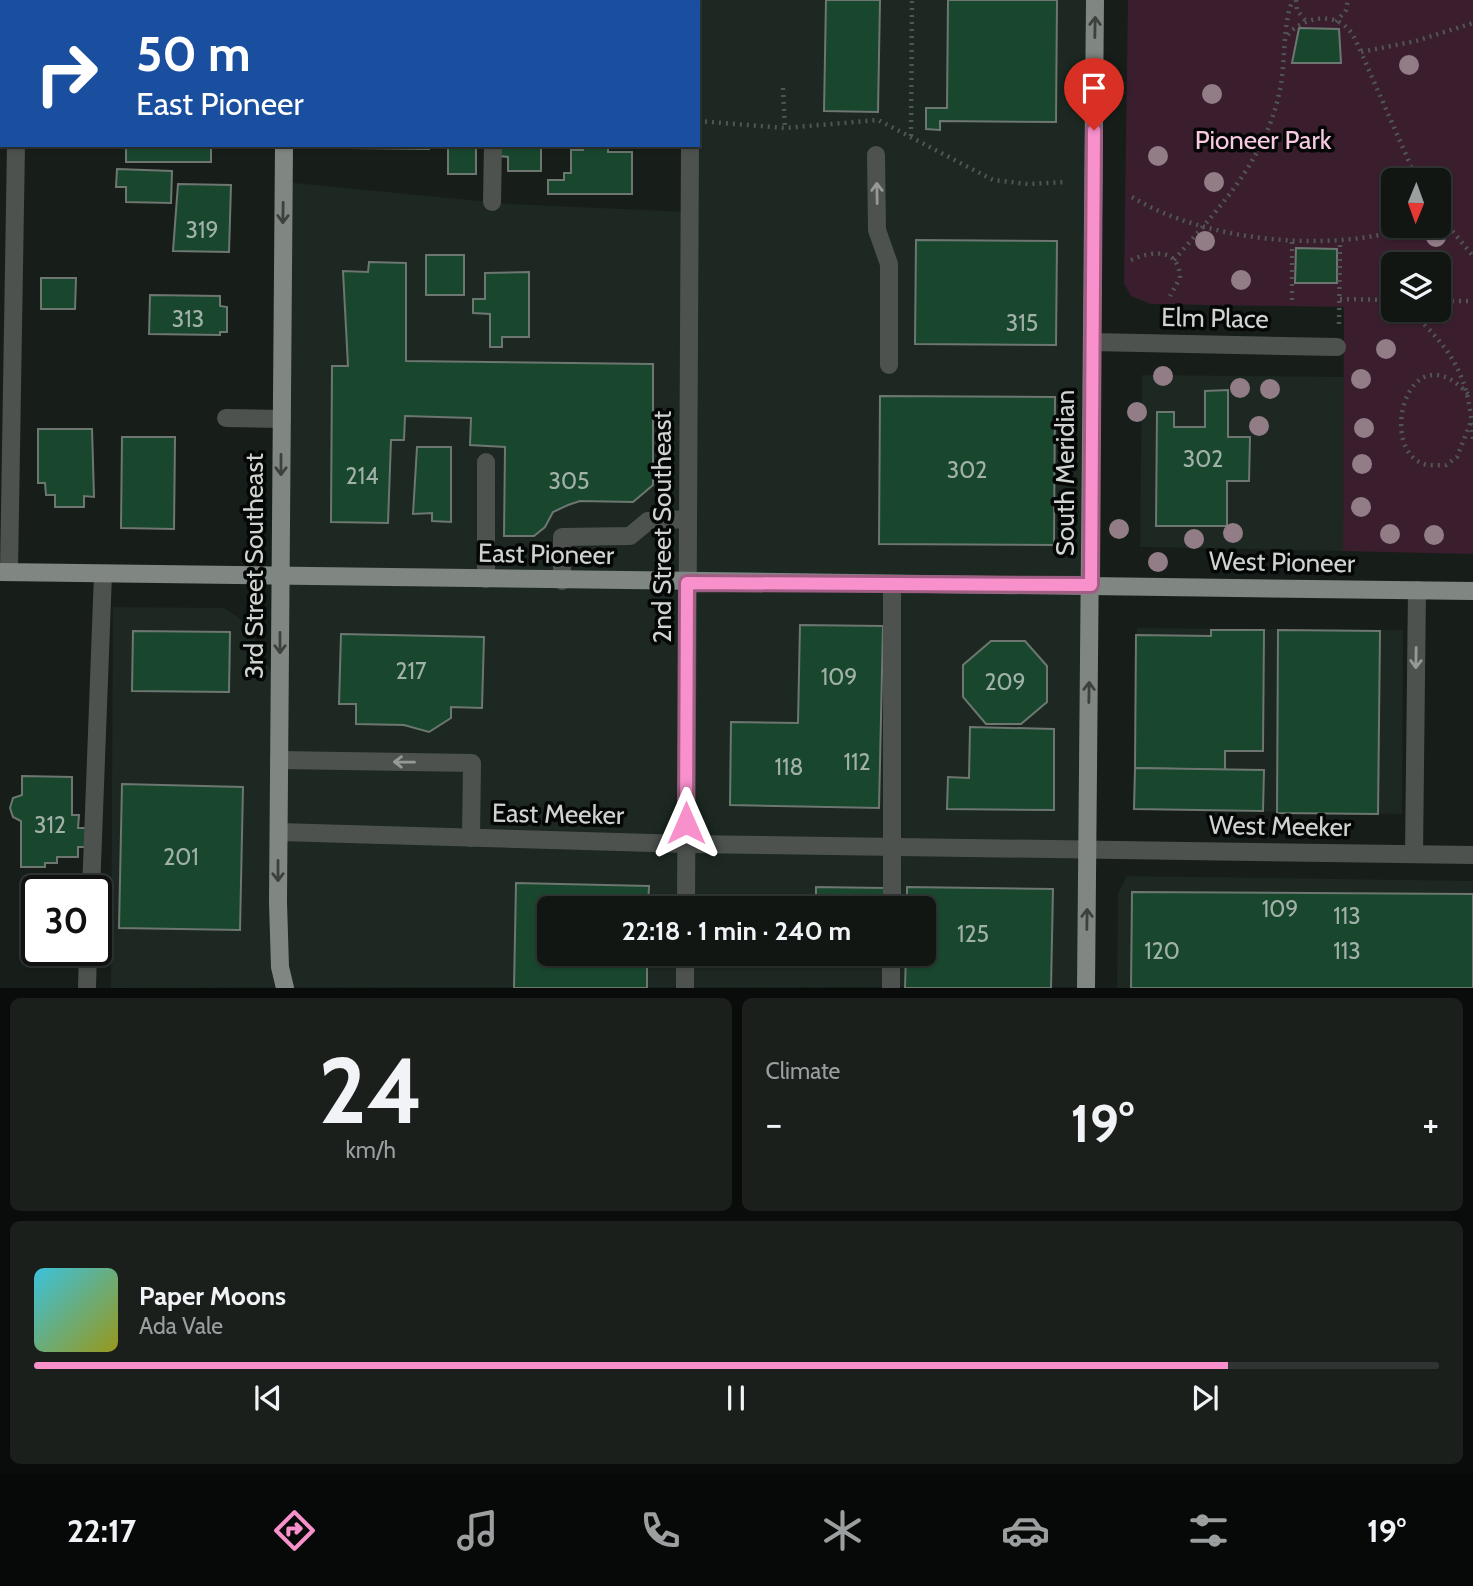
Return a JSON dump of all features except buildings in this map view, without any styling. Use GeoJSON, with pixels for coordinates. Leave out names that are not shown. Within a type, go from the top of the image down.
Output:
{"type":"FeatureCollection","features":[{"type":"Feature","properties":{"kind":"main road","name":"South Meridian"},"geometry":{"type":"LineString","coordinates":[[1086,988],[1095,0]]}},
{"type":"Feature","properties":{"kind":"main road","name":"3rd Street Southeast"},"geometry":{"type":"LineString","coordinates":[[284,147],[279,832],[280,967],[285,988]]}},
{"type":"Feature","properties":{"kind":"main road","name":"East Pioneer"},"geometry":{"type":"LineString","coordinates":[[5,572],[687,583],[1091,585]]}},
{"type":"Feature","properties":{"kind":"main road","name":"West Pioneer"},"geometry":{"type":"LineString","coordinates":[[1091,585],[1473,591]]}},
{"type":"Feature","properties":{"kind":"street"},"geometry":{"type":"LineString","coordinates":[[5,572],[16,147]]}},
{"type":"Feature","properties":{"kind":"street"},"geometry":{"type":"LineString","coordinates":[[492,202],[493,147]]}},
{"type":"Feature","properties":{"kind":"street","name":"2nd Street Southeast"},"geometry":{"type":"LineString","coordinates":[[686,896],[690,147]]}},
{"type":"Feature","properties":{"kind":"street"},"geometry":{"type":"LineString","coordinates":[[876,155],[877,230],[889,264],[889,365]]}},
{"type":"Feature","properties":{"kind":"street","name":"Elm Place"},"geometry":{"type":"LineString","coordinates":[[1092,342],[1337,347]]}},
{"type":"Feature","properties":{"kind":"street"},"geometry":{"type":"LineString","coordinates":[[226,418],[282,419]]}},
{"type":"Feature","properties":{"kind":"street"},"geometry":{"type":"LineString","coordinates":[[486,462],[486,579]]}},
{"type":"Feature","properties":{"kind":"street"},"geometry":{"type":"LineString","coordinates":[[562,581],[562,537],[629,536],[648,521],[688,519]]}},
{"type":"Feature","properties":{"kind":"street"},"geometry":{"type":"LineString","coordinates":[[92,875],[103,573]]}},
{"type":"Feature","properties":{"kind":"street"},"geometry":{"type":"LineString","coordinates":[[892,584],[892,896]]}},
{"type":"Feature","properties":{"kind":"street"},"geometry":{"type":"LineString","coordinates":[[1414,854],[1417,590]]}},
{"type":"Feature","properties":{"kind":"street"},"geometry":{"type":"LineString","coordinates":[[279,760],[472,763],[471,838]]}},
{"type":"Feature","properties":{"kind":"street","name":"East Meeker"},"geometry":{"type":"LineString","coordinates":[[279,832],[686,844],[1087,850]]}},
{"type":"Feature","properties":{"kind":"street","name":"West Meeker"},"geometry":{"type":"LineString","coordinates":[[1087,850],[1473,855]]}},
{"type":"Feature","properties":{"kind":"street"},"geometry":{"type":"LineString","coordinates":[[87,988],[88,966]]}},
{"type":"Feature","properties":{"kind":"street"},"geometry":{"type":"LineString","coordinates":[[685,966],[685,988]]}},
{"type":"Feature","properties":{"kind":"street"},"geometry":{"type":"LineString","coordinates":[[891,966],[891,988]]}},
{"type":"Feature","properties":{"kind":"path"},"geometry":{"type":"LineString","coordinates":[[911,136],[912,0]]}},
{"type":"Feature","properties":{"kind":"path"},"geometry":{"type":"LineString","coordinates":[[1294,0],[1297,10],[1306,21]]}},
{"type":"Feature","properties":{"kind":"path"},"geometry":{"type":"LineString","coordinates":[[1174,260],[1236,187],[1261,146],[1280,91],[1288,35],[1286,14],[1294,0]]}},
{"type":"Feature","properties":{"kind":"path"},"geometry":{"type":"LineString","coordinates":[[1336,22],[1346,10],[1348,0]]}},
{"type":"Feature","properties":{"kind":"path"},"geometry":{"type":"LineString","coordinates":[[1288,35],[1294,27],[1306,21],[1336,22],[1350,31],[1412,168]]}},
{"type":"Feature","properties":{"kind":"path"},"geometry":{"type":"LineString","coordinates":[[1361,52],[1416,41],[1473,23]]}},
{"type":"Feature","properties":{"kind":"path"},"geometry":{"type":"LineString","coordinates":[[783,88],[785,128]]}},
{"type":"Feature","properties":{"kind":"path"},"geometry":{"type":"LineString","coordinates":[[1132,197],[1154,209],[1242,234],[1292,240],[1340,240],[1381,234]]}},
{"type":"Feature","properties":{"kind":"path"},"geometry":{"type":"LineString","coordinates":[[1451,229],[1473,256]]}},
{"type":"Feature","properties":{"kind":"path"},"geometry":{"type":"LineString","coordinates":[[1292,240],[1292,300]]}},
{"type":"Feature","properties":{"kind":"path"},"geometry":{"type":"LineString","coordinates":[[1337,347],[1340,240]]}},
{"type":"Feature","properties":{"kind":"path"},"geometry":{"type":"LineString","coordinates":[[1131,260],[1153,252],[1168,255],[1174,260],[1180,278],[1170,296]]}},
{"type":"Feature","properties":{"kind":"path"},"geometry":{"type":"LineString","coordinates":[[1340,299],[1381,300]]}},
{"type":"Feature","properties":{"kind":"path"},"geometry":{"type":"LineString","coordinates":[[1451,301],[1473,301]]}},
{"type":"Feature","properties":{"kind":"path"},"geometry":{"type":"LineString","coordinates":[[1422,322],[1457,362],[1468,394],[1473,440]]}},
{"type":"Feature","properties":{"kind":"path"},"geometry":{"type":"LineString","coordinates":[[1468,394],[1457,382],[1440,375],[1430,376],[1411,385],[1404,398],[1403,435],[1410,453],[1422,464],[1447,465],[1457,457],[1472,419]]}},
{"type":"Feature","properties":{"kind":"shaded area"},"geometry":{"type":"Polygon","coordinates":[[[700,0],[1095,0],[1086,987],[111,988],[113,607],[223,608],[238,617],[252,634],[272,674],[284,182],[510,204],[689,212],[698,147],[700,147],[700,0]]]}},
{"type":"Feature","properties":{"kind":"shaded area"},"geometry":{"type":"Polygon","coordinates":[[[1142,375],[1344,377],[1343,551],[1140,547],[1142,375]]]}},
{"type":"Feature","properties":{"kind":"shaded area"},"geometry":{"type":"Polygon","coordinates":[[[1137,628],[1403,630],[1402,814],[1134,809],[1137,628]]]}},
{"type":"Feature","properties":{"kind":"shaded area"},"geometry":{"type":"Polygon","coordinates":[[[1127,876],[1473,881],[1473,987],[1117,988],[1118,894],[1127,876]]]}},
{"type":"Feature","properties":{"kind":"green space","name":"Pioneer Park"},"geometry":{"type":"Polygon","coordinates":[[[1128,0],[1473,0],[1473,554],[1343,551],[1344,307],[1151,304],[1131,296],[1124,283],[1128,0]]]}},
{"type":"Feature","properties":{"kind":"route"},"geometry":{"type":"LineString","coordinates":[[686,823],[687,583],[1091,585],[1094,130]]}}]}
